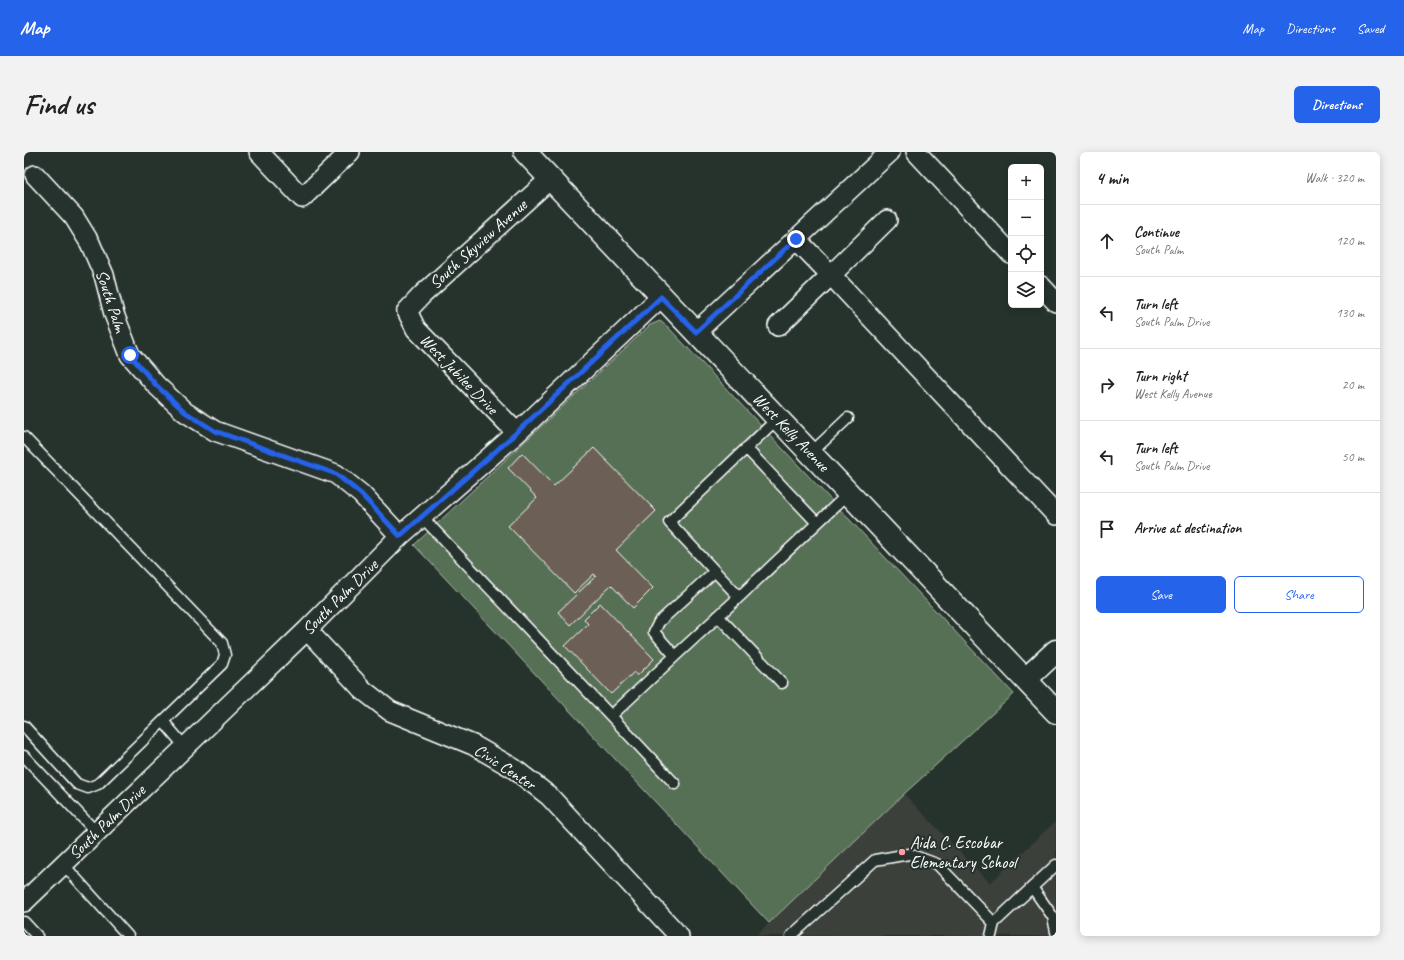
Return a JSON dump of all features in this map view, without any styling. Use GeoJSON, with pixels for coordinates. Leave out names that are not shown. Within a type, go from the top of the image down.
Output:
{"type":"FeatureCollection","features":[{"type":"Feature","properties":{"kind":"street"},"geometry":{"type":"LineString","coordinates":[[258,152],[302,198],[350,152]]}},
{"type":"Feature","properties":{"kind":"street","name":"West Kelly Avenue"},"geometry":{"type":"LineString","coordinates":[[525,152],[1056,712]]}},
{"type":"Feature","properties":{"kind":"street"},"geometry":{"type":"LineString","coordinates":[[696,332],[890,152]]}},
{"type":"Feature","properties":{"kind":"street"},"geometry":{"type":"LineString","coordinates":[[916,152],[1008,251]]}},
{"type":"Feature","properties":{"kind":"street","name":"South Palm"},"geometry":{"type":"LineString","coordinates":[[34,175],[74,216],[104,275],[114,314],[130,355],[156,385],[185,412],[215,431],[336,474],[361,494],[400,536]]}},
{"type":"Feature","properties":{"kind":"street","name":"South Skyview Avenue"},"geometry":{"type":"LineString","coordinates":[[407,311],[422,295],[550,179]]}},
{"type":"Feature","properties":{"kind":"street"},"geometry":{"type":"LineString","coordinates":[[778,326],[887,220]]}},
{"type":"Feature","properties":{"kind":"street"},"geometry":{"type":"LineString","coordinates":[[796,239],[1056,515]]}},
{"type":"Feature","properties":{"kind":"street"},"geometry":{"type":"LineString","coordinates":[[1044,289],[1056,302]]}},
{"type":"Feature","properties":{"kind":"street","name":"South Palm Drive"},"geometry":{"type":"LineString","coordinates":[[24,902],[307,630],[400,536],[516,433],[661,297]]}},
{"type":"Feature","properties":{"kind":"street","name":"West Jubilee Drive"},"geometry":{"type":"LineString","coordinates":[[407,311],[416,329],[516,433]]}},
{"type":"Feature","properties":{"kind":"street","name":"Civic Center"},"geometry":{"type":"LineString","coordinates":[[307,630],[363,690],[390,711],[473,745],[513,768],[549,796],[679,936]]}},
{"type":"Feature","properties":{"kind":"street"},"geometry":{"type":"LineString","coordinates":[[1026,679],[1056,651]]}},
{"type":"Feature","properties":{"kind":"lane"},"geometry":{"type":"LineString","coordinates":[[739,597],[669,522],[778,418]]}},
{"type":"Feature","properties":{"kind":"lane"},"geometry":{"type":"LineString","coordinates":[[811,453],[848,418]]}},
{"type":"Feature","properties":{"kind":"lane"},"geometry":{"type":"LineString","coordinates":[[24,437],[222,643],[225,655],[222,664],[98,784],[88,788],[77,784],[24,726]]}},
{"type":"Feature","properties":{"kind":"lane"},"geometry":{"type":"LineString","coordinates":[[746,448],[817,523]]}},
{"type":"Feature","properties":{"kind":"lane"},"geometry":{"type":"LineString","coordinates":[[611,716],[849,493]]}},
{"type":"Feature","properties":{"kind":"lane"},"geometry":{"type":"LineString","coordinates":[[422,517],[675,784]]}},
{"type":"Feature","properties":{"kind":"lane"},"geometry":{"type":"LineString","coordinates":[[675,656],[654,632],[659,622],[715,571]]}},
{"type":"Feature","properties":{"kind":"lane"},"geometry":{"type":"LineString","coordinates":[[718,616],[782,683]]}},
{"type":"Feature","properties":{"kind":"lane"},"geometry":{"type":"LineString","coordinates":[[163,721],[185,747]]}},
{"type":"Feature","properties":{"kind":"lane"},"geometry":{"type":"LineString","coordinates":[[24,756],[96,832]]}},
{"type":"Feature","properties":{"kind":"lane"},"geometry":{"type":"LineString","coordinates":[[791,936],[875,860],[909,854],[937,864],[994,923]]}},
{"type":"Feature","properties":{"kind":"lane"},"geometry":{"type":"LineString","coordinates":[[63,864],[128,936]]}},
{"type":"Feature","properties":{"kind":"lane"},"geometry":{"type":"LineString","coordinates":[[991,936],[994,923],[1056,865]]}},
{"type":"Feature","properties":{"kind":"lane"},"geometry":{"type":"LineString","coordinates":[[1032,888],[1053,917],[1056,932]]}},
{"type":"Feature","properties":{"kind":"lane"},"geometry":{"type":"LineString","coordinates":[[26,926],[38,936]]}},
{"type":"Feature","properties":{"kind":"shaded area","name":"Aida C. Escobar Elementary School"},"geometry":{"type":"Polygon","coordinates":[[[904,794],[990,883],[1056,821],[1056,936],[756,936],[904,794]]]}},
{"type":"Feature","properties":{"kind":"green space"},"geometry":{"type":"Polygon","coordinates":[[[660,321],[668,327],[1014,694],[904,794],[769,923],[414,545],[650,325],[660,321]]]}},
{"type":"Feature","properties":{"kind":"building"},"geometry":{"type":"Polygon","coordinates":[[[594,448],[656,511],[616,550],[653,588],[633,608],[611,585],[570,625],[558,612],[596,576],[594,574],[574,593],[508,526],[537,498],[508,468],[522,453],[554,486],[594,448]]]}},
{"type":"Feature","properties":{"kind":"building"},"geometry":{"type":"Polygon","coordinates":[[[600,603],[654,659],[637,676],[634,672],[611,694],[565,646],[588,624],[584,619],[600,603]]]}},
{"type":"Feature","properties":{"kind":"place","name":"Aida C. Escobar Elementary School"},"geometry":{"type":"Point","coordinates":[902,852]}},
{"type":"Feature","properties":{"kind":"route"},"geometry":{"type":"LineString","coordinates":[[130,355],[156,385],[185,412],[215,431],[336,474],[361,494],[400,536],[516,433],[661,297],[696,332],[796,239]]}}]}
